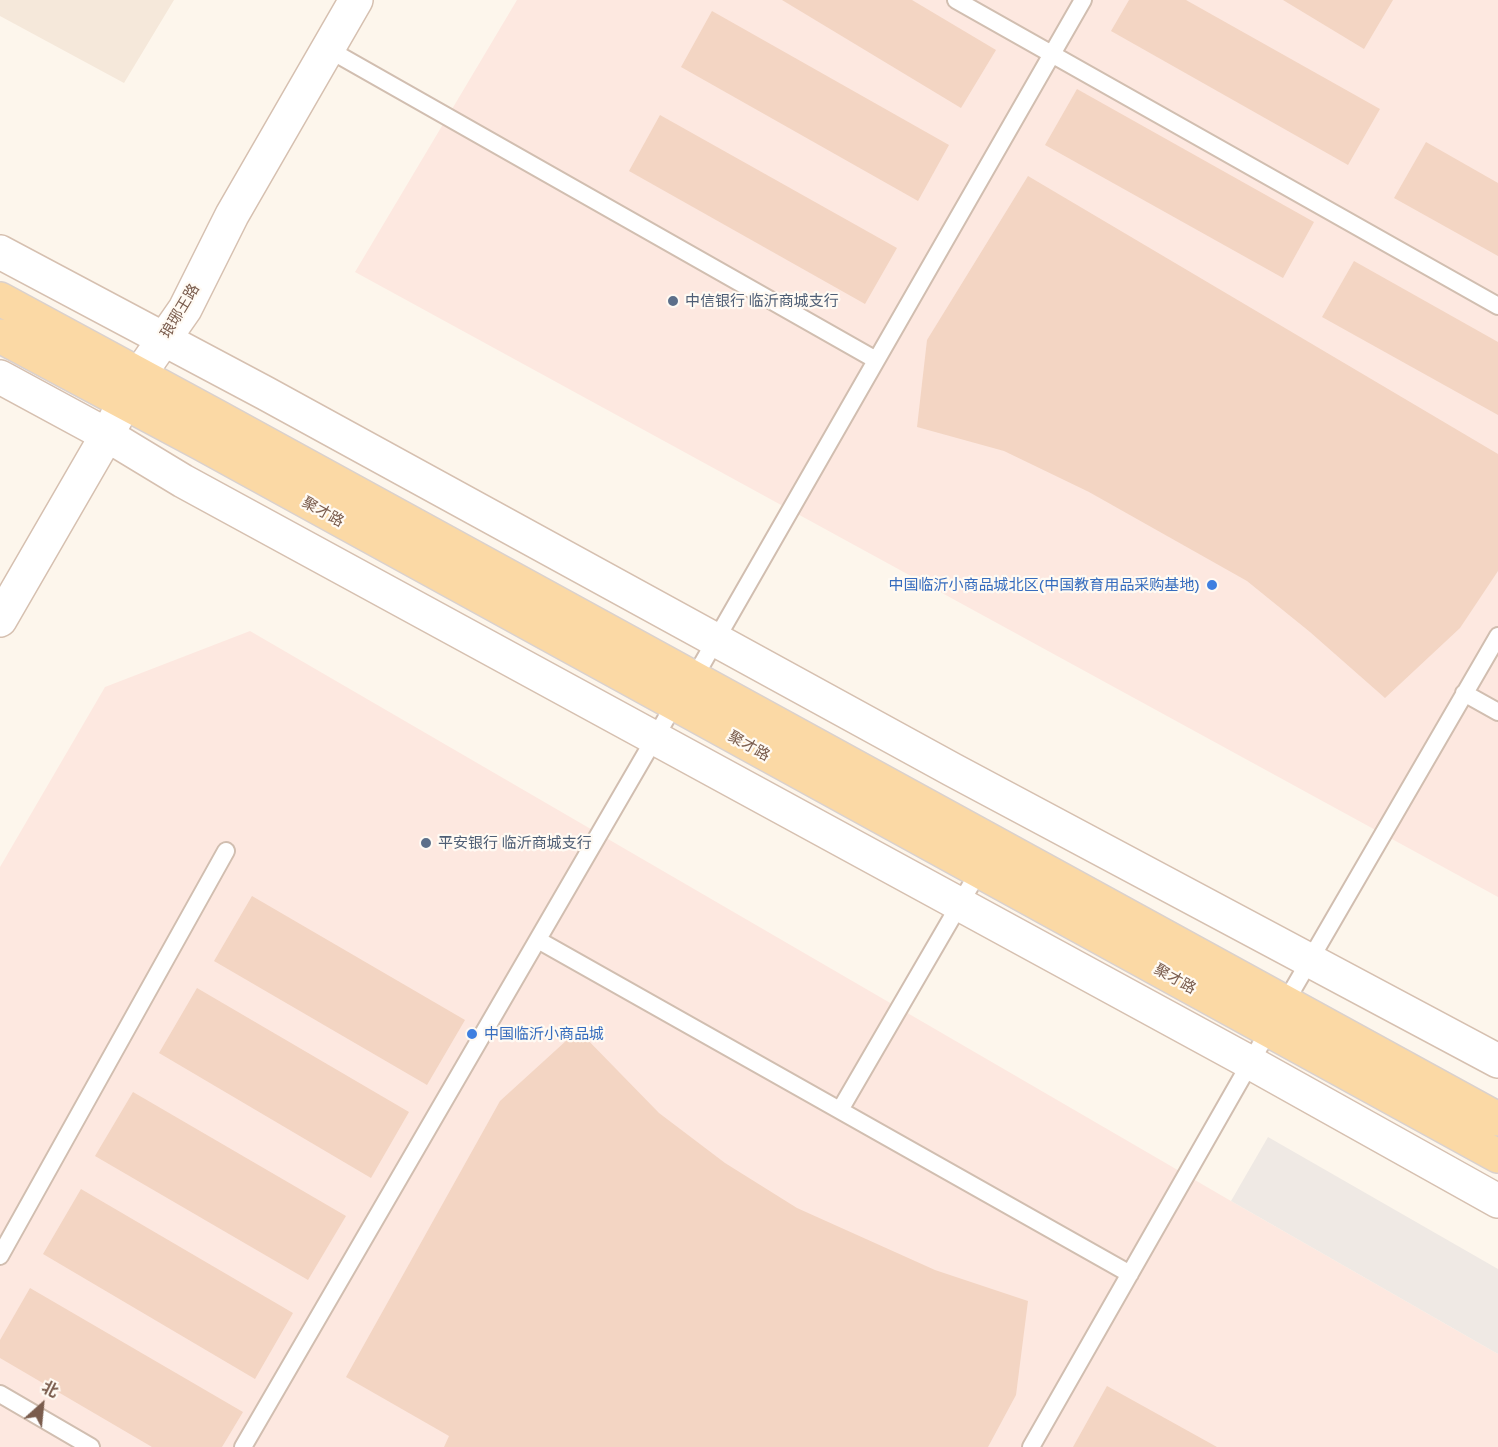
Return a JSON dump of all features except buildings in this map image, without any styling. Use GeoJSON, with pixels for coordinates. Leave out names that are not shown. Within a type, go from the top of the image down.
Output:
{"type":"FeatureCollection","features":[{"type":"Feature","properties":{"kind":"main road"},"geometry":{"type":"LineString","coordinates":[[0,299],[1498,1119]]}},
{"type":"Feature","properties":{"kind":"main road","name":"聚才路"},"geometry":{"type":"LineString","coordinates":[[0,336],[202,444],[1498,1156]]}},
{"type":"Feature","properties":{"kind":"street","name":"琅琊王路"},"geometry":{"type":"LineString","coordinates":[[0,620],[125,404],[139,375],[185,309],[232,215],[356,0]]}},
{"type":"Feature","properties":{"kind":"street"},"geometry":{"type":"LineString","coordinates":[[0,252],[266,393],[953,770],[1498,1061]]}},
{"type":"Feature","properties":{"kind":"street"},"geometry":{"type":"LineString","coordinates":[[0,377],[107,435],[183,481],[1251,1063],[1498,1201]]}},
{"type":"Feature","properties":{"kind":"lane"},"geometry":{"type":"LineString","coordinates":[[956,0],[1498,306]]}},
{"type":"Feature","properties":{"kind":"lane"},"geometry":{"type":"LineString","coordinates":[[693,678],[1083,0]]}},
{"type":"Feature","properties":{"kind":"lane"},"geometry":{"type":"LineString","coordinates":[[328,49],[876,360]]}},
{"type":"Feature","properties":{"kind":"lane"},"geometry":{"type":"LineString","coordinates":[[1285,1002],[1498,636]]}},
{"type":"Feature","properties":{"kind":"lane"},"geometry":{"type":"LineString","coordinates":[[1464,693],[1498,712]]}},
{"type":"Feature","properties":{"kind":"lane"},"geometry":{"type":"LineString","coordinates":[[243,1447],[674,705]]}},
{"type":"Feature","properties":{"kind":"lane"},"geometry":{"type":"LineString","coordinates":[[0,1256],[226,851]]}},
{"type":"Feature","properties":{"kind":"lane"},"geometry":{"type":"LineString","coordinates":[[840,1110],[979,871]]}},
{"type":"Feature","properties":{"kind":"lane"},"geometry":{"type":"LineString","coordinates":[[538,939],[1130,1274]]}},
{"type":"Feature","properties":{"kind":"lane"},"geometry":{"type":"LineString","coordinates":[[1031,1447],[1269,1030]]}},
{"type":"Feature","properties":{"kind":"lane"},"geometry":{"type":"LineString","coordinates":[[0,1394],[91,1447]]}},
{"type":"Feature","properties":{"kind":"shaded area"},"geometry":{"type":"Polygon","coordinates":[[[0,0],[174,0],[124,83],[0,16],[0,0]]]}},
{"type":"Feature","properties":{"kind":"shaded area","name":"中国临沂小商品城北区(中国教育用品采购基地)"},"geometry":{"type":"Polygon","coordinates":[[[517,0],[1498,0],[1498,897],[355,272],[517,0]]]}},
{"type":"Feature","properties":{"kind":"shaded area","name":"中国临沂小商品城"},"geometry":{"type":"Polygon","coordinates":[[[250,631],[1498,1354],[1498,1447],[0,1447],[0,867],[105,687],[250,631]]]}},
{"type":"Feature","properties":{"kind":"shaded area"},"geometry":{"type":"Polygon","coordinates":[[[1268,1137],[1498,1269],[1498,1354],[1231,1201],[1268,1137]]]}},
{"type":"Feature","properties":{"kind":"place","name":"中信银行 临沂商城支行"},"geometry":{"type":"Point","coordinates":[673,301]}},
{"type":"Feature","properties":{"kind":"place","name":"中国临沂小商品城北区(中国教育用品采购基地)"},"geometry":{"type":"Point","coordinates":[1212,585]}},
{"type":"Feature","properties":{"kind":"place","name":"平安银行 临沂商城支行"},"geometry":{"type":"Point","coordinates":[426,843]}},
{"type":"Feature","properties":{"kind":"place","name":"中国临沂小商品城"},"geometry":{"type":"Point","coordinates":[472,1034]}}]}
